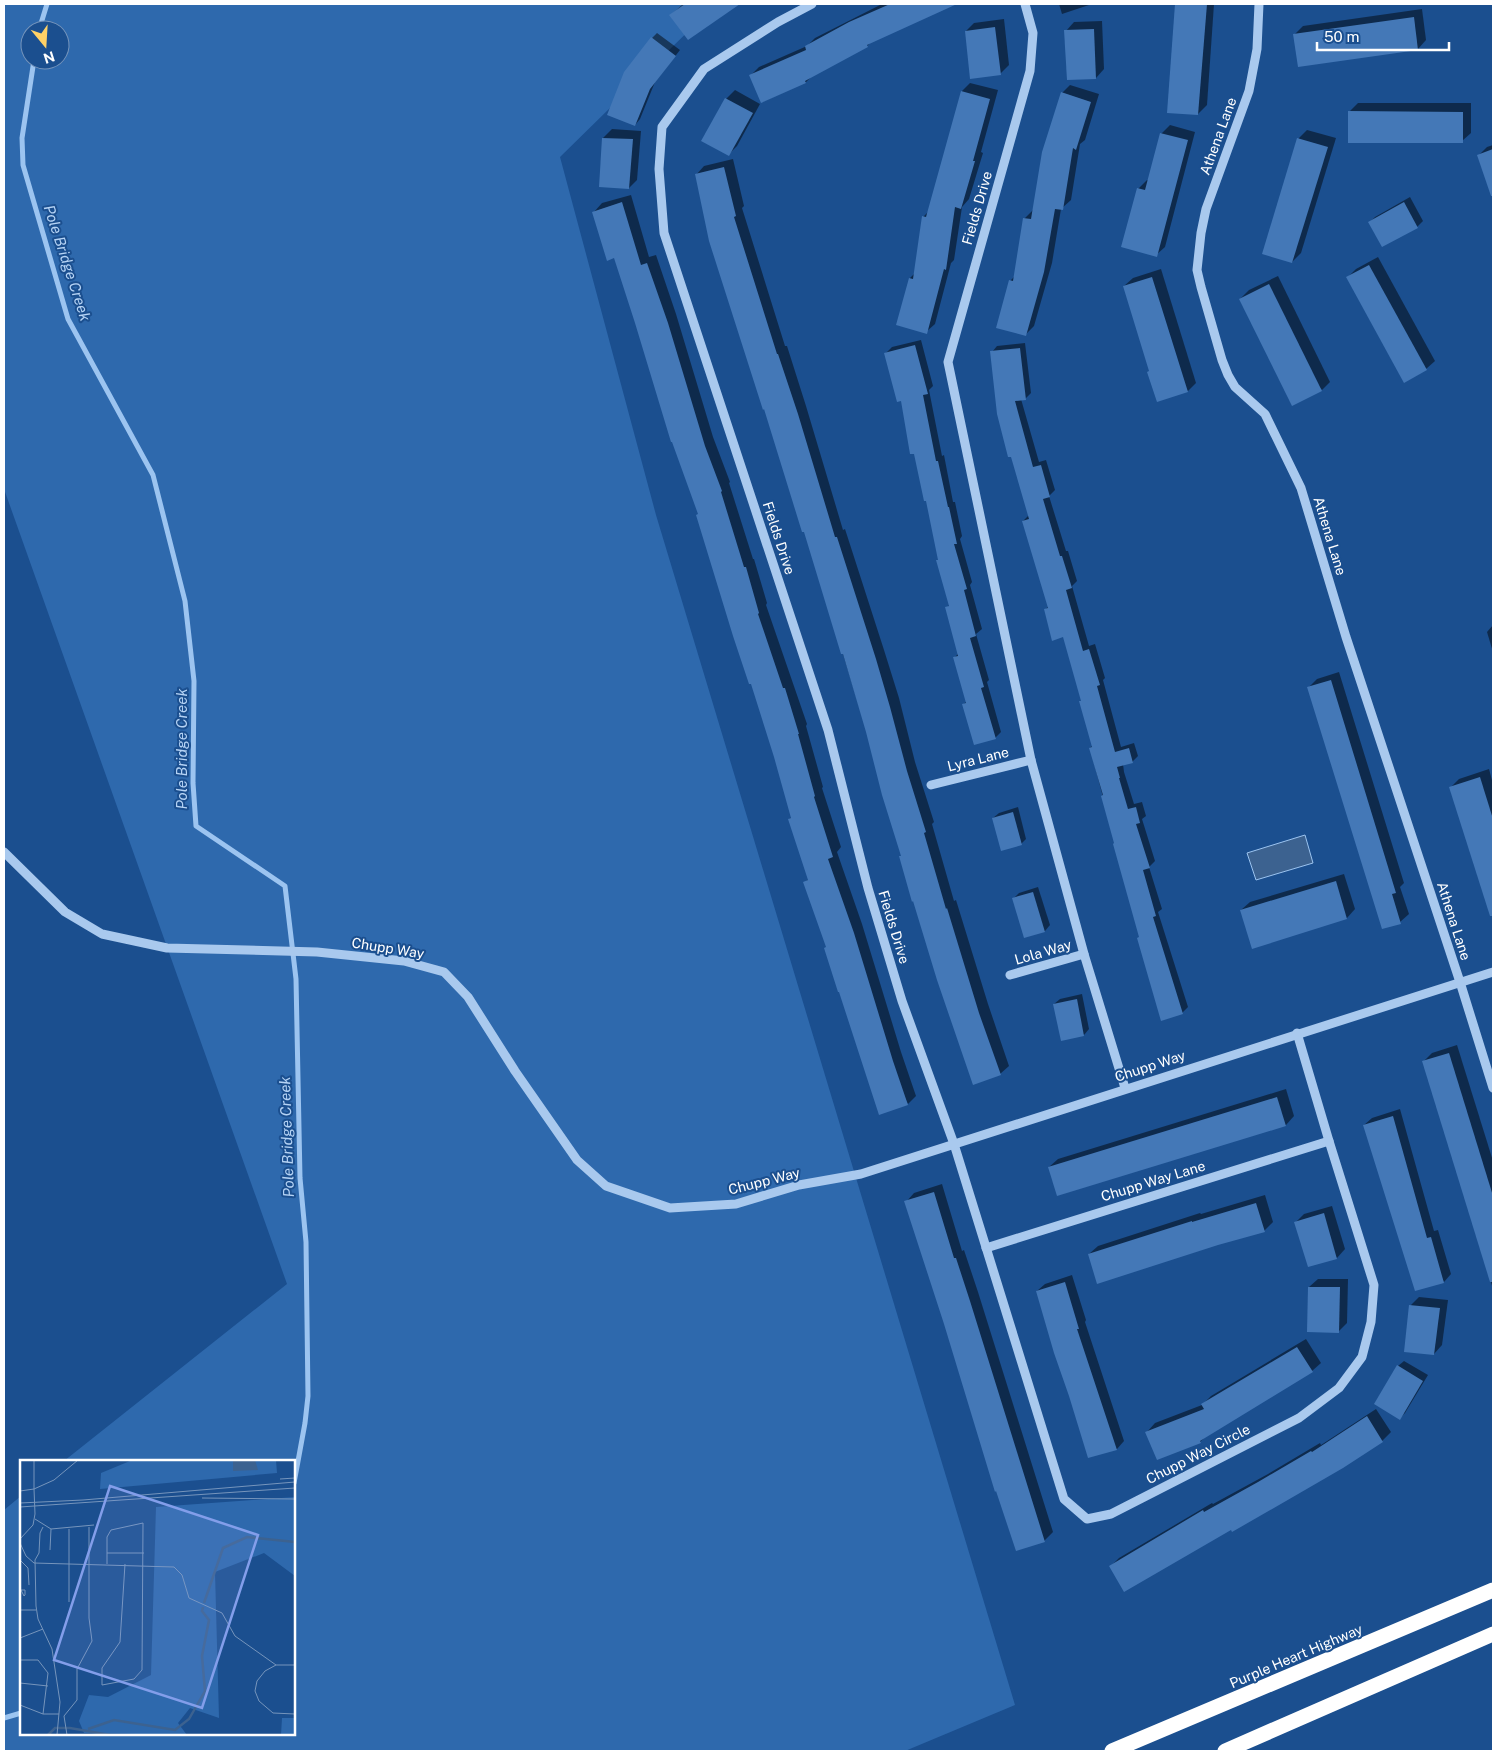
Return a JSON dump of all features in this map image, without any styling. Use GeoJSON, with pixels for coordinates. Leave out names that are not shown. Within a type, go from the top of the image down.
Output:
{"type":"FeatureCollection","features":[{"type":"Feature","properties":{"kind":"highway","name":"Purple Heart Highway"},"geometry":{"type":"LineString","coordinates":[[1112,1751],[1493,1590]]}},
{"type":"Feature","properties":{"kind":"highway"},"geometry":{"type":"LineString","coordinates":[[1225,1751],[1493,1634]]}},
{"type":"Feature","properties":{"kind":"street","name":"Fields Drive"},"geometry":{"type":"LineString","coordinates":[[812,4],[778,22],[704,69],[662,127],[659,169],[664,233],[828,730],[868,888],[902,1001],[954,1144]]}},
{"type":"Feature","properties":{"kind":"street","name":"Fields Drive"},"geometry":{"type":"LineString","coordinates":[[1025,4],[1033,33],[1030,70],[948,362],[1031,760],[1084,954],[1125,1088]]}},
{"type":"Feature","properties":{"kind":"street","name":"Athena Lane"},"geometry":{"type":"LineString","coordinates":[[1259,4],[1257,49],[1249,91],[1206,209],[1201,233],[1198,270],[1201,287],[1228,375],[1236,387],[1264,414],[1301,488],[1346,637],[1493,1088]]}},
{"type":"Feature","properties":{"kind":"street","name":"Lyra Lane"},"geometry":{"type":"LineString","coordinates":[[931,785],[1031,760]]}},
{"type":"Feature","properties":{"kind":"street","name":"Chupp Way"},"geometry":{"type":"LineString","coordinates":[[4,852],[65,912],[102,934],[167,948],[318,952],[404,962],[444,972],[468,997],[515,1071],[577,1160],[606,1186],[670,1208],[736,1204],[799,1185],[862,1174],[1125,1088],[1493,972]]}},
{"type":"Feature","properties":{"kind":"street","name":"Lola Way"},"geometry":{"type":"LineString","coordinates":[[1010,975],[1084,954]]}},
{"type":"Feature","properties":{"kind":"street","name":"Chupp Way Circle"},"geometry":{"type":"LineString","coordinates":[[954,1144],[1064,1499],[1087,1519],[1111,1514],[1299,1418],[1339,1388],[1362,1357],[1371,1322],[1374,1284],[1329,1141],[1298,1033]]}},
{"type":"Feature","properties":{"kind":"street","name":"Chupp Way Lane"},"geometry":{"type":"LineString","coordinates":[[986,1248],[1329,1141]]}},
{"type":"Feature","properties":{"kind":"shaded area"},"geometry":{"type":"Polygon","coordinates":[[[4,4],[716,4],[560,157],[656,515],[1015,1705],[905,1751],[4,1751],[4,1510],[20,1497],[20,1735],[295,1735],[295,1460],[65,1460],[287,1284],[4,489],[4,4]]]}},
{"type":"Feature","properties":{"kind":"shaded area"},"geometry":{"type":"Polygon","coordinates":[[[1305,835],[1313,863],[1256,880],[1247,853],[1305,835]]]}},
{"type":"Feature","properties":{"kind":"building"},"geometry":{"type":"Polygon","coordinates":[[[685,4],[740,4],[688,40],[669,15],[685,4]]]}},
{"type":"Feature","properties":{"kind":"building"},"geometry":{"type":"Polygon","coordinates":[[[890,4],[957,4],[867,45],[868,47],[805,81],[806,83],[761,103],[749,75],[806,50],[805,46],[849,22],[890,4]]]}},
{"type":"Feature","properties":{"kind":"building"},"geometry":{"type":"Polygon","coordinates":[[[1175,4],[1207,4],[1198,115],[1167,113],[1175,4]]]}},
{"type":"Feature","properties":{"kind":"building"},"geometry":{"type":"Polygon","coordinates":[[[1414,17],[1418,50],[1298,67],[1293,34],[1414,17]]]}},
{"type":"Feature","properties":{"kind":"building"},"geometry":{"type":"Polygon","coordinates":[[[995,27],[1001,75],[970,79],[965,31],[995,27]]]}},
{"type":"Feature","properties":{"kind":"building"},"geometry":{"type":"Polygon","coordinates":[[[1094,29],[1096,79],[1067,80],[1064,30],[1094,29]]]}},
{"type":"Feature","properties":{"kind":"building"},"geometry":{"type":"Polygon","coordinates":[[[651,37],[676,56],[650,89],[635,126],[607,115],[624,72],[651,37]]]}},
{"type":"Feature","properties":{"kind":"building"},"geometry":{"type":"Polygon","coordinates":[[[961,91],[990,99],[961,209],[955,207],[946,270],[944,269],[927,334],[896,325],[909,278],[913,279],[922,216],[926,217],[961,91]]]}},
{"type":"Feature","properties":{"kind":"building"},"geometry":{"type":"Polygon","coordinates":[[[1061,92],[1091,102],[1076,150],[1073,148],[1063,210],[1055,209],[1044,272],[1026,336],[996,328],[1009,280],[1013,281],[1023,218],[1031,219],[1042,152],[1061,92]]]}},
{"type":"Feature","properties":{"kind":"building"},"geometry":{"type":"Polygon","coordinates":[[[725,98],[753,113],[729,156],[701,141],[725,98]]]}},
{"type":"Feature","properties":{"kind":"building"},"geometry":{"type":"Polygon","coordinates":[[[1348,111],[1463,112],[1463,143],[1348,143],[1348,111]]]}},
{"type":"Feature","properties":{"kind":"building"},"geometry":{"type":"Polygon","coordinates":[[[1160,133],[1188,140],[1157,257],[1121,247],[1137,188],[1145,190],[1160,133]]]}},
{"type":"Feature","properties":{"kind":"building"},"geometry":{"type":"Polygon","coordinates":[[[602,138],[633,139],[629,189],[599,187],[602,138]]]}},
{"type":"Feature","properties":{"kind":"building"},"geometry":{"type":"Polygon","coordinates":[[[1297,138],[1328,147],[1292,263],[1262,254],[1297,138]]]}},
{"type":"Feature","properties":{"kind":"building"},"geometry":{"type":"Polygon","coordinates":[[[1493,149],[1493,196],[1491,196],[1477,155],[1493,149]]]}},
{"type":"Feature","properties":{"kind":"building"},"geometry":{"type":"Polygon","coordinates":[[[724,167],[736,216],[734,217],[798,414],[835,537],[837,537],[876,659],[926,832],[924,833],[946,909],[1001,1075],[973,1085],[912,902],[899,856],[901,856],[843,654],[841,654],[804,532],[802,532],[709,241],[695,174],[724,167]]]}},
{"type":"Feature","properties":{"kind":"building"},"geometry":{"type":"Polygon","coordinates":[[[622,202],[641,265],[647,263],[668,323],[705,446],[722,491],[744,567],[746,567],[758,614],[783,688],[785,688],[799,734],[814,797],[833,857],[828,859],[854,933],[908,1105],[879,1115],[824,948],[826,947],[803,882],[808,880],[788,819],[791,818],[774,757],[751,684],[749,684],[733,636],[696,515],[698,514],[671,442],[614,258],[607,261],[592,212],[622,202]]]}},
{"type":"Feature","properties":{"kind":"building"},"geometry":{"type":"Polygon","coordinates":[[[1404,202],[1418,228],[1382,247],[1368,222],[1404,202]]]}},
{"type":"Feature","properties":{"kind":"building"},"geometry":{"type":"Polygon","coordinates":[[[1369,265],[1427,370],[1404,383],[1346,277],[1369,265]]]}},
{"type":"Feature","properties":{"kind":"building"},"geometry":{"type":"Polygon","coordinates":[[[1152,277],[1188,392],[1157,402],[1123,286],[1152,277]]]}},
{"type":"Feature","properties":{"kind":"building"},"geometry":{"type":"Polygon","coordinates":[[[1269,284],[1322,391],[1292,406],[1239,299],[1269,284]]]}},
{"type":"Feature","properties":{"kind":"building"},"geometry":{"type":"Polygon","coordinates":[[[915,345],[928,394],[923,395],[936,461],[938,461],[949,507],[957,544],[954,544],[967,589],[964,590],[976,636],[970,638],[984,687],[981,688],[996,739],[974,745],[962,704],[966,703],[953,657],[958,656],[945,607],[949,606],[936,560],[938,560],[926,501],[924,501],[914,454],[910,454],[901,401],[897,402],[884,353],[915,345]]]}},
{"type":"Feature","properties":{"kind":"building"},"geometry":{"type":"Polygon","coordinates":[[[1020,348],[1026,400],[1015,401],[1033,467],[1041,465],[1050,497],[1043,499],[1072,588],[1066,590],[1083,651],[1089,649],[1100,685],[1097,686],[1115,752],[1129,748],[1133,763],[1117,767],[1119,778],[1128,809],[1136,807],[1140,823],[1136,824],[1150,868],[1143,870],[1156,916],[1153,917],[1183,1014],[1161,1021],[1137,938],[1139,937],[1113,844],[1101,796],[1103,795],[1089,748],[1092,747],[1079,701],[1081,701],[1063,637],[1052,641],[1044,609],[1048,608],[1022,521],[1029,519],[1011,457],[1008,457],[997,414],[990,351],[1020,348]]]}},
{"type":"Feature","properties":{"kind":"building"},"geometry":{"type":"Polygon","coordinates":[[[1331,680],[1396,893],[1392,894],[1401,924],[1382,929],[1307,687],[1331,680]]]}},
{"type":"Feature","properties":{"kind":"building"},"geometry":{"type":"Polygon","coordinates":[[[1480,777],[1493,819],[1493,916],[1490,916],[1449,787],[1480,777]]]}},
{"type":"Feature","properties":{"kind":"building"},"geometry":{"type":"Polygon","coordinates":[[[1013,812],[1022,845],[1001,851],[992,818],[1013,812]]]}},
{"type":"Feature","properties":{"kind":"building"},"geometry":{"type":"Polygon","coordinates":[[[1336,881],[1347,919],[1252,949],[1240,910],[1336,881]]]}},
{"type":"Feature","properties":{"kind":"building"},"geometry":{"type":"Polygon","coordinates":[[[1033,892],[1045,932],[1024,938],[1012,898],[1033,892]]]}},
{"type":"Feature","properties":{"kind":"building"},"geometry":{"type":"Polygon","coordinates":[[[1077,999],[1084,1036],[1061,1041],[1053,1004],[1077,999]]]}},
{"type":"Feature","properties":{"kind":"building"},"geometry":{"type":"Polygon","coordinates":[[[1449,1053],[1493,1196],[1493,1282],[1490,1282],[1422,1061],[1449,1053]]]}},
{"type":"Feature","properties":{"kind":"building"},"geometry":{"type":"Polygon","coordinates":[[[1277,1097],[1286,1126],[1057,1196],[1048,1167],[1277,1097]]]}},
{"type":"Feature","properties":{"kind":"building"},"geometry":{"type":"Polygon","coordinates":[[[1393,1116],[1427,1238],[1431,1237],[1444,1283],[1415,1291],[1363,1125],[1393,1116]]]}},
{"type":"Feature","properties":{"kind":"building"},"geometry":{"type":"Polygon","coordinates":[[[934,1192],[1045,1542],[1016,1551],[995,1492],[904,1201],[934,1192]]]}},
{"type":"Feature","properties":{"kind":"building"},"geometry":{"type":"Polygon","coordinates":[[[1256,1203],[1265,1232],[1097,1284],[1088,1254],[1256,1203]]]}},
{"type":"Feature","properties":{"kind":"building"},"geometry":{"type":"Polygon","coordinates":[[[1324,1213],[1337,1259],[1308,1267],[1294,1222],[1324,1213]]]}},
{"type":"Feature","properties":{"kind":"building"},"geometry":{"type":"Polygon","coordinates":[[[1065,1282],[1079,1329],[1077,1329],[1117,1450],[1088,1458],[1036,1291],[1065,1282]]]}},
{"type":"Feature","properties":{"kind":"building"},"geometry":{"type":"Polygon","coordinates":[[[1308,1287],[1340,1287],[1339,1333],[1307,1332],[1308,1287]]]}},
{"type":"Feature","properties":{"kind":"building"},"geometry":{"type":"Polygon","coordinates":[[[1409,1305],[1440,1308],[1434,1355],[1404,1352],[1409,1305]]]}},
{"type":"Feature","properties":{"kind":"building"},"geometry":{"type":"Polygon","coordinates":[[[1297,1347],[1313,1372],[1200,1441],[1201,1443],[1157,1460],[1145,1432],[1204,1409],[1201,1404],[1297,1347]]]}},
{"type":"Feature","properties":{"kind":"building"},"geometry":{"type":"Polygon","coordinates":[[[1397,1365],[1423,1381],[1400,1420],[1374,1404],[1397,1365]]]}},
{"type":"Feature","properties":{"kind":"building"},"geometry":{"type":"Polygon","coordinates":[[[1367,1416],[1383,1442],[1343,1468],[1124,1592],[1109,1566],[1203,1510],[1204,1512],[1312,1452],[1367,1416]]]}},
{"type":"Feature","properties":{"kind":"waterway","name":"Pole Bridge Creek"},"geometry":{"type":"LineString","coordinates":[[42,20],[47,4]]}},
{"type":"Feature","properties":{"kind":"waterway","name":"Pole Bridge Creek"},"geometry":{"type":"LineString","coordinates":[[32,70],[22,138],[23,165],[68,319],[153,475],[185,601],[194,681],[193,783],[196,826],[285,886],[296,979],[300,1178],[306,1242],[308,1396],[295,1478]]}},
{"type":"Feature","properties":{"kind":"waterway","name":"Pole Bridge Creek"},"geometry":{"type":"LineString","coordinates":[[4,1718],[20,1713]]}}]}
